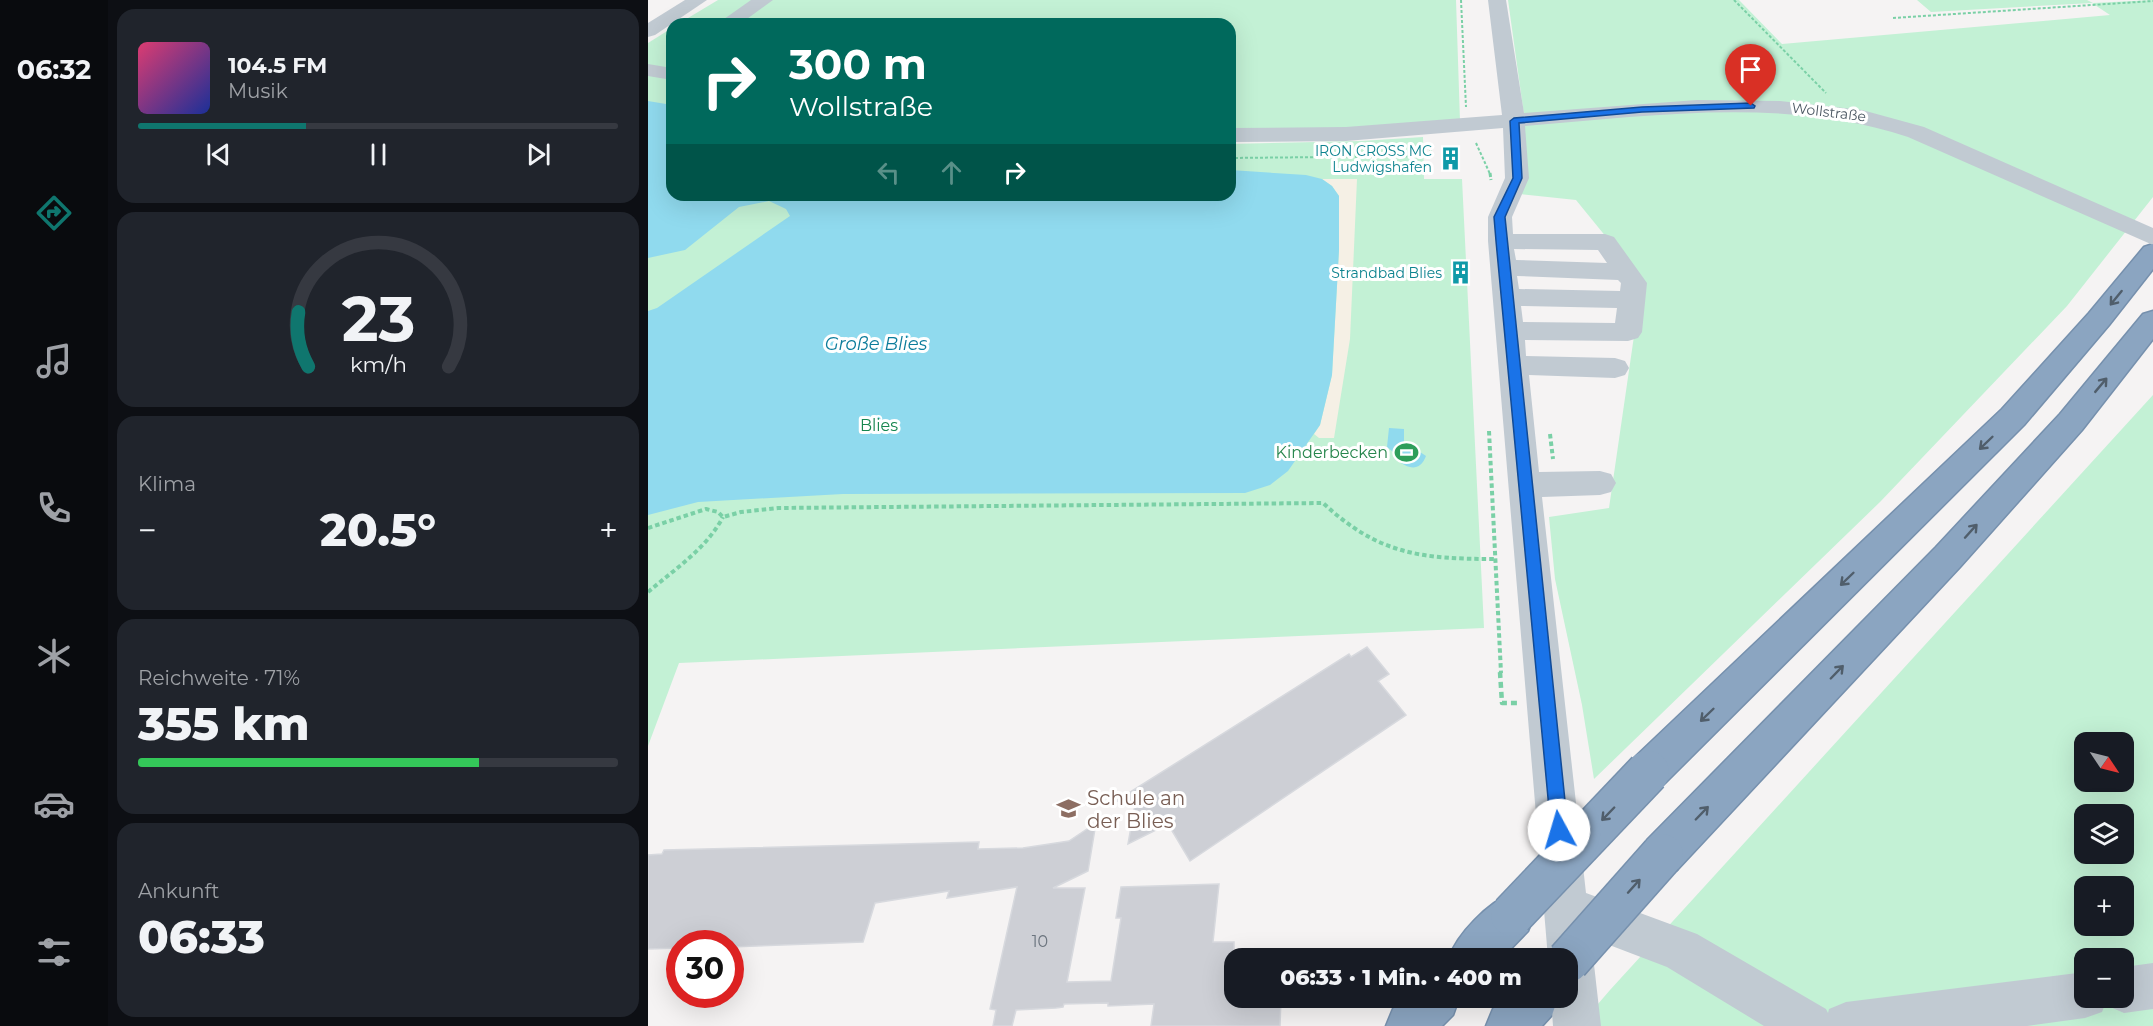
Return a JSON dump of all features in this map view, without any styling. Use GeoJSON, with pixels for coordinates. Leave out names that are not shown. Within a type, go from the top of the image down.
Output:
{"type":"FeatureCollection","features":[{"type":"Feature","properties":{"kind":"highway"},"geometry":{"type":"LineString","coordinates":[[1481,948],[1648,772],[2013,417],[2099,319],[2153,252]]}},
{"type":"Feature","properties":{"kind":"highway"},"geometry":{"type":"LineString","coordinates":[[1578,950],[1662,855],[1955,548],[2071,422],[2153,320]]}},
{"type":"Feature","properties":{"kind":"highway"},"geometry":{"type":"LineString","coordinates":[[1410,1026],[1427,1008]]}},
{"type":"Feature","properties":{"kind":"street"},"geometry":{"type":"LineString","coordinates":[[669,18],[698,0]]}},
{"type":"Feature","properties":{"kind":"street"},"geometry":{"type":"LineString","coordinates":[[736,18],[764,0]]}},
{"type":"Feature","properties":{"kind":"street"},"geometry":{"type":"LineString","coordinates":[[1497,0],[1514,121],[1517,178],[1500,217],[1506,300],[1568,914],[1577,1026]]}},
{"type":"Feature","properties":{"kind":"street"},"geometry":{"type":"LineString","coordinates":[[648,31],[666,20]]}},
{"type":"Feature","properties":{"kind":"street","name":"Wollstraße"},"geometry":{"type":"LineString","coordinates":[[1236,135],[1346,134],[1696,106],[1836,110],[1889,122],[1916,132],[2153,237]]}},
{"type":"Feature","properties":{"kind":"street"},"geometry":{"type":"LineString","coordinates":[[1605,242],[1634,284],[1633,300],[1506,300],[1605,242]]}},
{"type":"Feature","properties":{"kind":"street"},"geometry":{"type":"LineString","coordinates":[[1506,300],[1615,368]]}},
{"type":"Feature","properties":{"kind":"street"},"geometry":{"type":"LineString","coordinates":[[1524,485],[1600,483]]}},
{"type":"Feature","properties":{"kind":"street"},"geometry":{"type":"LineString","coordinates":[[1568,914],[1592,916],[1681,950],[1809,1026]]}},
{"type":"Feature","properties":{"kind":"street"},"geometry":{"type":"LineString","coordinates":[[2134,989],[2153,986]]}},
{"type":"Feature","properties":{"kind":"street"},"geometry":{"type":"LineString","coordinates":[[1846,1026],[2074,996]]}},
{"type":"Feature","properties":{"kind":"path"},"geometry":{"type":"LineString","coordinates":[[1461,0],[1467,125]]}},
{"type":"Feature","properties":{"kind":"path"},"geometry":{"type":"LineString","coordinates":[[1734,0],[1835,102],[1836,110]]}},
{"type":"Feature","properties":{"kind":"path"},"geometry":{"type":"LineString","coordinates":[[1893,18],[2153,1]]}},
{"type":"Feature","properties":{"kind":"path"},"geometry":{"type":"LineString","coordinates":[[648,592],[710,538],[723,517],[746,510],[777,507],[846,511],[869,507],[1323,503],[1353,531],[1374,542],[1446,560],[1496,559]]}},
{"type":"Feature","properties":{"kind":"path"},"geometry":{"type":"LineString","coordinates":[[648,528],[706,509],[718,512],[723,517]]}},
{"type":"Feature","properties":{"kind":"green space"},"geometry":{"type":"Polygon","coordinates":[[[718,0],[1456,0],[1460,121],[1350,129],[1236,132],[1236,18],[688,18],[718,0]]]}},
{"type":"Feature","properties":{"kind":"green space"},"geometry":{"type":"Polygon","coordinates":[[[1508,0],[1739,0],[1782,44],[2110,15],[2092,3],[1931,12],[1917,0],[2087,0],[2093,3],[2153,0],[2153,197],[2067,306],[1880,502],[1594,779],[1582,705],[1555,579],[1549,517],[1609,508],[1642,281],[1576,200],[1520,194],[1524,115],[1508,0]]]}},
{"type":"Feature","properties":{"kind":"green space"},"geometry":{"type":"Polygon","coordinates":[[[666,32],[666,69],[648,66],[648,43],[666,32]]]}},
{"type":"Feature","properties":{"kind":"green space","name":"Blies"},"geometry":{"type":"Polygon","coordinates":[[[648,75],[666,78],[666,201],[1236,201],[1236,144],[1423,137],[1424,179],[1462,179],[1484,628],[679,663],[648,746],[648,75]]]}},
{"type":"Feature","properties":{"kind":"green space"},"geometry":{"type":"Polygon","coordinates":[[[2153,395],[2153,1026],[1579,1026],[1610,990],[2153,395]]]}},
{"type":"Feature","properties":{"kind":"sand"},"geometry":{"type":"Polygon","coordinates":[[[1322,179],[1357,179],[1350,339],[1334,438],[1319,438],[1314,434],[1320,425],[1332,375],[1339,250],[1339,196],[1332,186],[1322,179]]]}},
{"type":"Feature","properties":{"kind":"water","name":"Große Blies"},"geometry":{"type":"Polygon","coordinates":[[[648,101],[666,104],[666,201],[769,201],[739,207],[685,250],[648,258],[648,101]]]}},
{"type":"Feature","properties":{"kind":"water","name":"Große Blies"},"geometry":{"type":"Polygon","coordinates":[[[1236,170],[1306,175],[1322,179],[1332,186],[1339,196],[1339,250],[1332,375],[1320,425],[1288,471],[1270,485],[1245,493],[843,494],[698,502],[648,515],[648,311],[657,308],[790,216],[786,209],[769,201],[1236,201],[1236,170]]]}},
{"type":"Feature","properties":{"kind":"water","name":"Kinderbecken"},"geometry":{"type":"Polygon","coordinates":[[[1389,428],[1404,429],[1404,446],[1414,448],[1426,456],[1420,465],[1409,467],[1397,460],[1398,456],[1387,447],[1389,428]]]}},
{"type":"Feature","properties":{"kind":"building"},"geometry":{"type":"Polygon","coordinates":[[[1367,647],[1389,674],[1378,681],[1406,715],[1190,861],[1168,824],[1128,844],[1135,805],[1116,801],[1349,654],[1351,657],[1367,647]]]}},
{"type":"Feature","properties":{"kind":"building"},"geometry":{"type":"Polygon","coordinates":[[[1096,823],[1088,871],[1053,888],[1085,888],[1067,982],[1111,981],[1121,918],[1116,918],[1121,887],[1219,884],[1213,942],[1234,942],[1234,948],[1224,948],[1224,1008],[1281,1008],[1280,1026],[1151,1026],[1154,1004],[1108,1006],[1108,1003],[1064,1004],[1063,1007],[1056,1008],[1016,1010],[1012,1026],[993,1026],[996,1010],[990,1009],[1017,887],[947,898],[949,891],[875,903],[863,942],[744,946],[744,930],[666,930],[666,948],[648,949],[648,855],[662,854],[664,850],[979,842],[978,849],[1023,848],[1069,841],[1096,823]]]}},
{"type":"Feature","properties":{"kind":"place","name":"IRON CROSS MC Ludwigshafen"},"geometry":{"type":"Point","coordinates":[1450,159]}},
{"type":"Feature","properties":{"kind":"place","name":"Strandbad Blies"},"geometry":{"type":"Point","coordinates":[1460,273]}},
{"type":"Feature","properties":{"kind":"place","name":"Kinderbecken"},"geometry":{"type":"Point","coordinates":[1406,452]}},
{"type":"Feature","properties":{"kind":"place","name":"Schule an der Blies"},"geometry":{"type":"Point","coordinates":[1069,809]}},
{"type":"Feature","properties":{"kind":"route"},"geometry":{"type":"LineString","coordinates":[[1559,830],[1501,241],[1500,217],[1517,178],[1514,121],[1642,109],[1751,106]]}}]}
